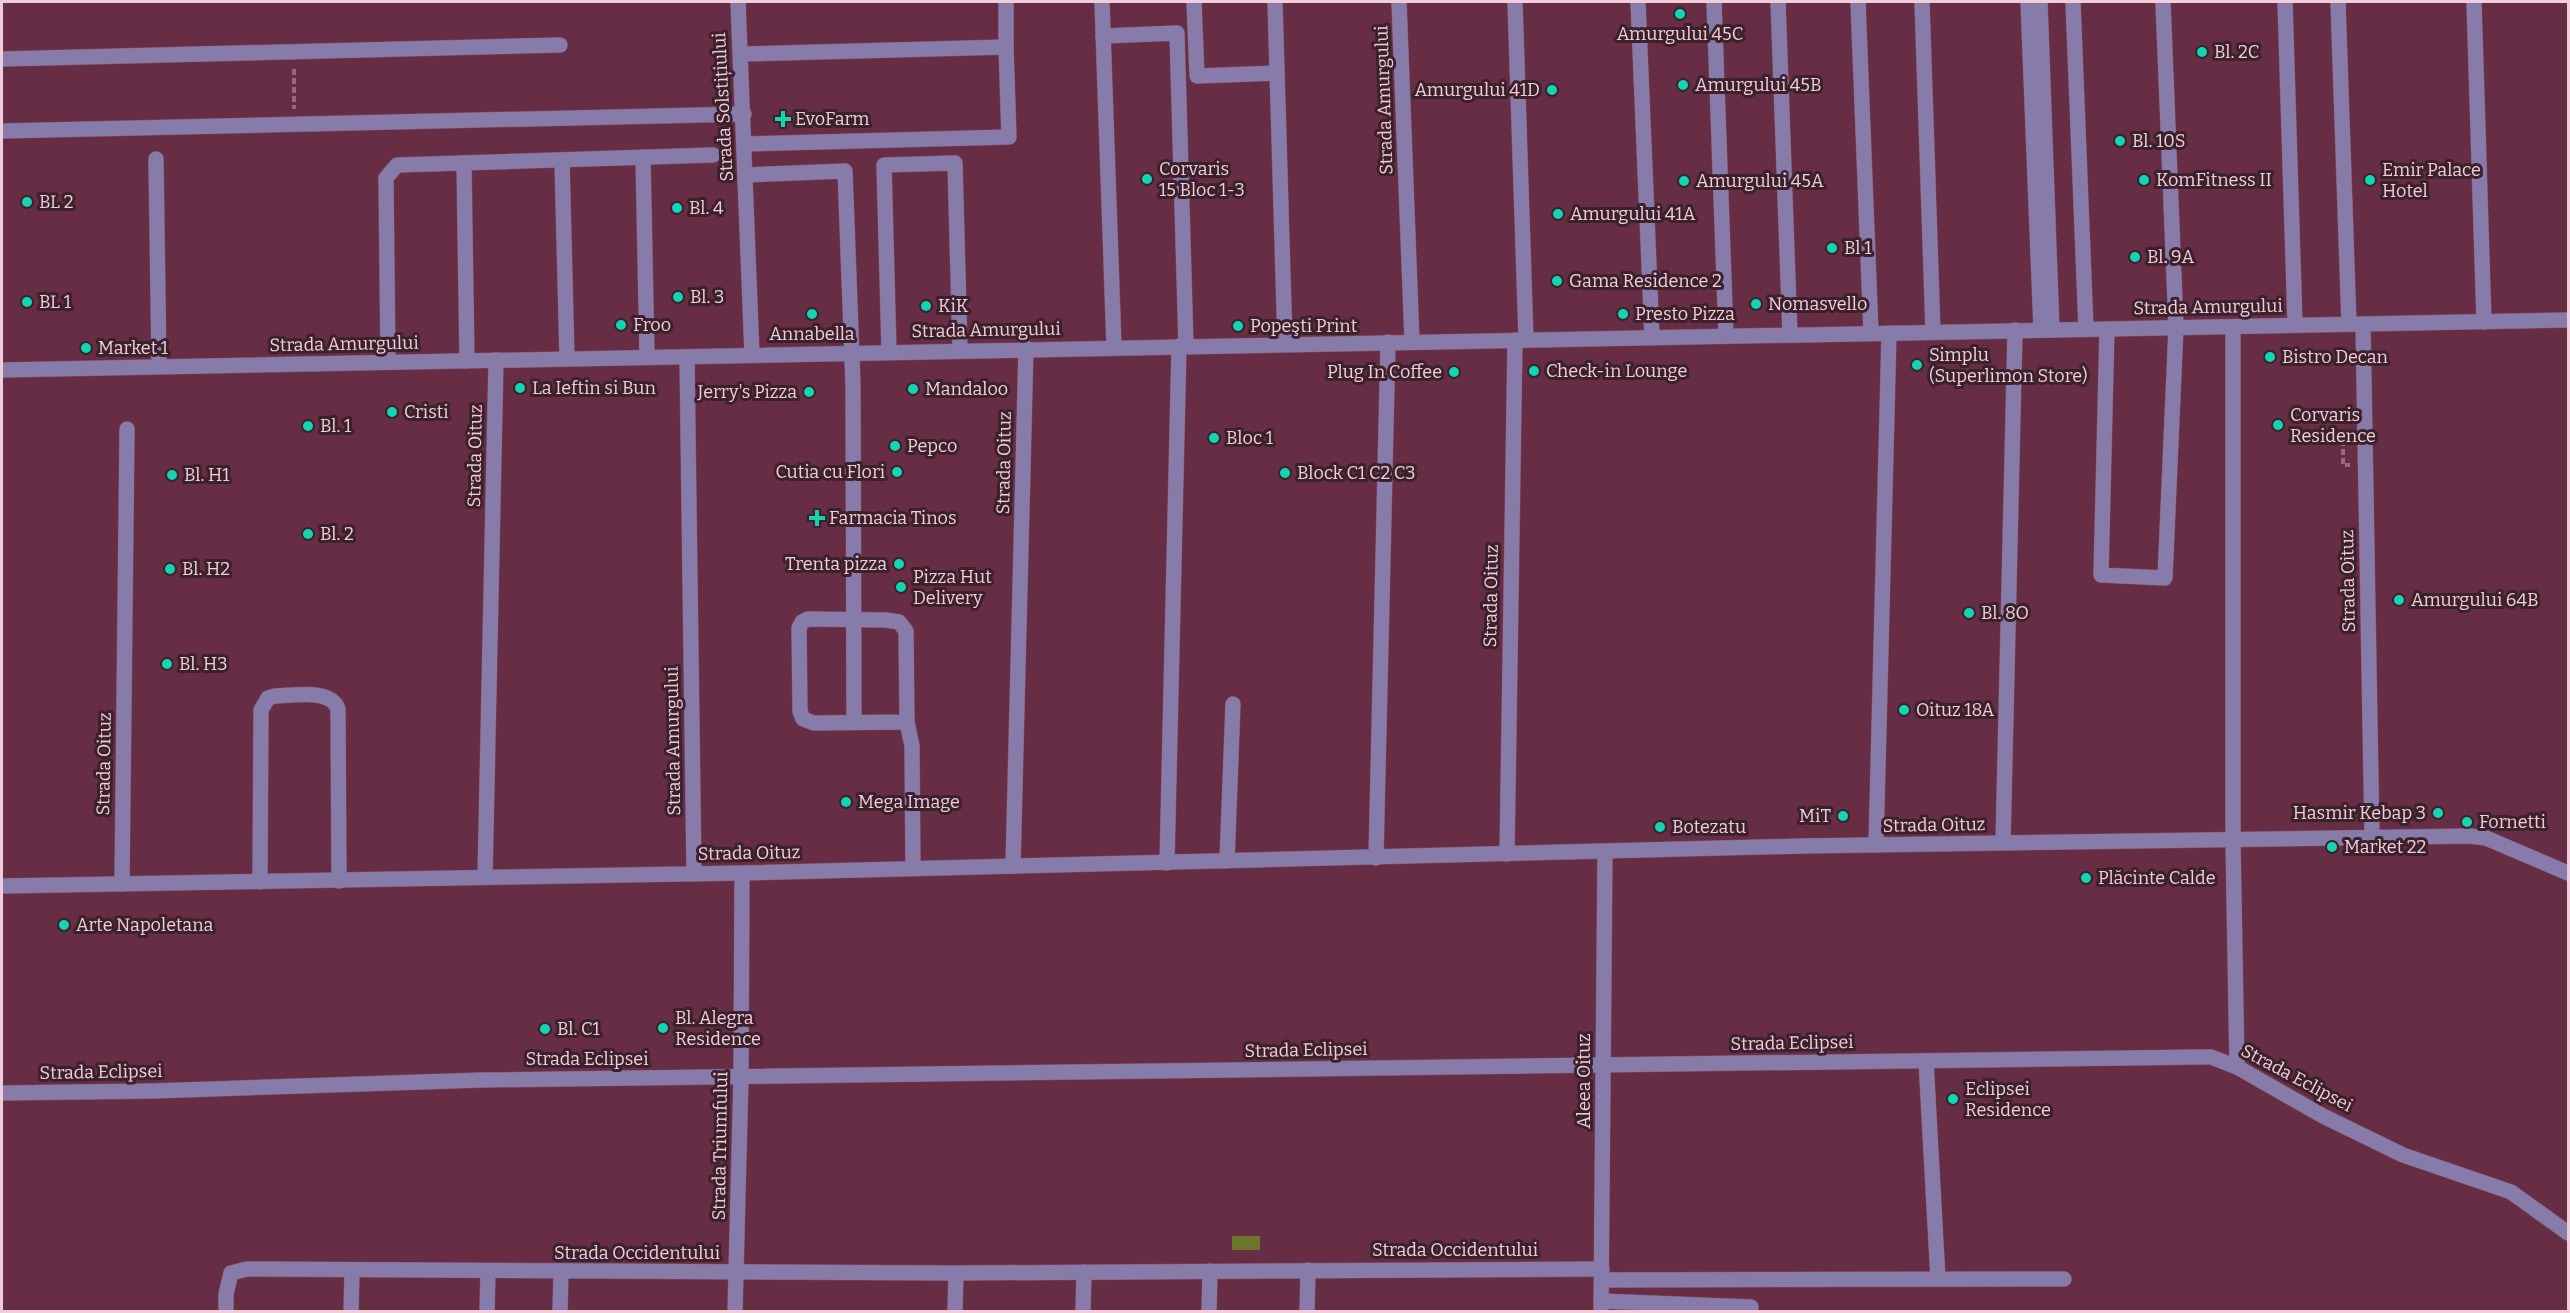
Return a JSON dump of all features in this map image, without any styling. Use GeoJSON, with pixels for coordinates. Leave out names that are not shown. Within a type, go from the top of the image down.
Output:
{"type":"FeatureCollection","features":[{"type":"Feature","properties":{"kind":"street","name":"Strada Solstițiului"},"geometry":{"type":"LineString","coordinates":[[738,2],[752,355]]}},
{"type":"Feature","properties":{"kind":"street"},"geometry":{"type":"LineString","coordinates":[[745,144],[1009,137],[1006,2]]}},
{"type":"Feature","properties":{"kind":"street"},"geometry":{"type":"LineString","coordinates":[[1102,2],[1114,347]]}},
{"type":"Feature","properties":{"kind":"street"},"geometry":{"type":"LineString","coordinates":[[1194,2],[1197,76],[1277,73]]}},
{"type":"Feature","properties":{"kind":"street"},"geometry":{"type":"LineString","coordinates":[[1275,2],[1285,344]]}},
{"type":"Feature","properties":{"kind":"street","name":"Strada Amurgului"},"geometry":{"type":"LineString","coordinates":[[1399,2],[1412,341]]}},
{"type":"Feature","properties":{"kind":"street"},"geometry":{"type":"LineString","coordinates":[[1515,2],[1521,339]]}},
{"type":"Feature","properties":{"kind":"street"},"geometry":{"type":"LineString","coordinates":[[1638,2],[1652,337]]}},
{"type":"Feature","properties":{"kind":"street"},"geometry":{"type":"LineString","coordinates":[[1714,2],[1726,336]]}},
{"type":"Feature","properties":{"kind":"street"},"geometry":{"type":"LineString","coordinates":[[1778,2],[1790,335]]}},
{"type":"Feature","properties":{"kind":"street"},"geometry":{"type":"LineString","coordinates":[[1858,2],[1871,333]]}},
{"type":"Feature","properties":{"kind":"street"},"geometry":{"type":"LineString","coordinates":[[1922,2],[1933,332]]}},
{"type":"Feature","properties":{"kind":"street"},"geometry":{"type":"LineString","coordinates":[[2028,2],[2046,330]]}},
{"type":"Feature","properties":{"kind":"street"},"geometry":{"type":"LineString","coordinates":[[2040,2],[2046,330]]}},
{"type":"Feature","properties":{"kind":"street"},"geometry":{"type":"LineString","coordinates":[[2073,2],[2086,329]]}},
{"type":"Feature","properties":{"kind":"street"},"geometry":{"type":"LineString","coordinates":[[2107,329],[2101,575],[2165,578],[2176,327],[2163,2]]}},
{"type":"Feature","properties":{"kind":"street"},"geometry":{"type":"LineString","coordinates":[[2285,2],[2295,325]]}},
{"type":"Feature","properties":{"kind":"street","name":"Strada Oituz"},"geometry":{"type":"LineString","coordinates":[[2338,2],[2366,465],[2372,837]]}},
{"type":"Feature","properties":{"kind":"street"},"geometry":{"type":"LineString","coordinates":[[2474,2],[2484,322]]}},
{"type":"Feature","properties":{"kind":"street"},"geometry":{"type":"LineString","coordinates":[[1103,36],[1176,33],[1183,346],[1167,863]]}},
{"type":"Feature","properties":{"kind":"street"},"geometry":{"type":"LineString","coordinates":[[2,60],[560,45]]}},
{"type":"Feature","properties":{"kind":"street"},"geometry":{"type":"LineString","coordinates":[[741,54],[1006,46]]}},
{"type":"Feature","properties":{"kind":"street"},"geometry":{"type":"LineString","coordinates":[[2,131],[744,114]]}},
{"type":"Feature","properties":{"kind":"street"},"geometry":{"type":"LineString","coordinates":[[388,362],[386,178],[397,165],[713,155]]}},
{"type":"Feature","properties":{"kind":"street"},"geometry":{"type":"LineString","coordinates":[[644,157],[647,357]]}},
{"type":"Feature","properties":{"kind":"street"},"geometry":{"type":"LineString","coordinates":[[156,159],[159,367]]}},
{"type":"Feature","properties":{"kind":"street"},"geometry":{"type":"LineString","coordinates":[[562,160],[567,359]]}},
{"type":"Feature","properties":{"kind":"street"},"geometry":{"type":"LineString","coordinates":[[464,163],[467,361]]}},
{"type":"Feature","properties":{"kind":"street"},"geometry":{"type":"LineString","coordinates":[[889,351],[884,165],[955,163],[960,350]]}},
{"type":"Feature","properties":{"kind":"street"},"geometry":{"type":"LineString","coordinates":[[746,175],[845,171],[852,353],[854,722]]}},
{"type":"Feature","properties":{"kind":"street","name":"Strada Amurgului"},"geometry":{"type":"LineString","coordinates":[[2,370],[1026,348],[2568,320]]}},
{"type":"Feature","properties":{"kind":"street"},"geometry":{"type":"LineString","coordinates":[[2233,327],[2237,1066]]}},
{"type":"Feature","properties":{"kind":"street","name":"Strada Oituz"},"geometry":{"type":"LineString","coordinates":[[2003,843],[2015,330]]}},
{"type":"Feature","properties":{"kind":"street"},"geometry":{"type":"LineString","coordinates":[[1876,845],[1889,333]]}},
{"type":"Feature","properties":{"kind":"street","name":"Strada Oituz"},"geometry":{"type":"LineString","coordinates":[[1507,854],[1521,339]]}},
{"type":"Feature","properties":{"kind":"street"},"geometry":{"type":"LineString","coordinates":[[1376,858],[1388,342]]}},
{"type":"Feature","properties":{"kind":"street","name":"Strada Oituz"},"geometry":{"type":"LineString","coordinates":[[1013,866],[1026,348]]}},
{"type":"Feature","properties":{"kind":"street","name":"Strada Amurgului"},"geometry":{"type":"LineString","coordinates":[[687,357],[694,874]]}},
{"type":"Feature","properties":{"kind":"street","name":"Strada Oituz"},"geometry":{"type":"LineString","coordinates":[[485,877],[496,360]]}},
{"type":"Feature","properties":{"kind":"street","name":"Strada Oituz"},"geometry":{"type":"LineString","coordinates":[[122,884],[127,429]]}},
{"type":"Feature","properties":{"kind":"street"},"geometry":{"type":"LineString","coordinates":[[907,722],[814,723],[804,719],[800,711],[799,628],[802,622],[808,620],[899,622],[906,631],[907,722],[912,746],[913,868]]}},
{"type":"Feature","properties":{"kind":"street"},"geometry":{"type":"LineString","coordinates":[[260,882],[261,710],[268,698],[274,696],[321,696],[330,698],[338,709],[339,880]]}},
{"type":"Feature","properties":{"kind":"street"},"geometry":{"type":"LineString","coordinates":[[1227,861],[1233,704]]}},
{"type":"Feature","properties":{"kind":"street","name":"Strada Oituz"},"geometry":{"type":"LineString","coordinates":[[2,886],[742,873],[1876,845],[2479,836],[2568,873]]}},
{"type":"Feature","properties":{"kind":"street","name":"Aleea Oituz"},"geometry":{"type":"LineString","coordinates":[[1601,1306],[1605,851]]}},
{"type":"Feature","properties":{"kind":"street","name":"Strada Triumfului"},"geometry":{"type":"LineString","coordinates":[[735,1311],[741,1078],[742,873]]}},
{"type":"Feature","properties":{"kind":"street","name":"Strada Eclipsei"},"geometry":{"type":"LineString","coordinates":[[2,1093],[152,1091],[482,1080],[2211,1057],[2237,1066],[2323,1116],[2403,1155],[2511,1192],[2568,1233]]}},
{"type":"Feature","properties":{"kind":"street"},"geometry":{"type":"LineString","coordinates":[[1926,1060],[1938,1279]]}},
{"type":"Feature","properties":{"kind":"street","name":"Strada Occidentului"},"geometry":{"type":"LineString","coordinates":[[226,1311],[226,1294],[231,1273],[247,1269],[737,1273],[1308,1270],[2064,1279]]}},
{"type":"Feature","properties":{"kind":"street"},"geometry":{"type":"LineString","coordinates":[[351,1311],[352,1270]]}},
{"type":"Feature","properties":{"kind":"street"},"geometry":{"type":"LineString","coordinates":[[1306,1311],[1308,1270]]}},
{"type":"Feature","properties":{"kind":"street"},"geometry":{"type":"LineString","coordinates":[[1209,1311],[1210,1271]]}},
{"type":"Feature","properties":{"kind":"street"},"geometry":{"type":"LineString","coordinates":[[487,1311],[488,1272]]}},
{"type":"Feature","properties":{"kind":"street"},"geometry":{"type":"LineString","coordinates":[[560,1311],[561,1272]]}},
{"type":"Feature","properties":{"kind":"street"},"geometry":{"type":"LineString","coordinates":[[1083,1311],[1084,1272]]}},
{"type":"Feature","properties":{"kind":"street"},"geometry":{"type":"LineString","coordinates":[[955,1311],[956,1273]]}},
{"type":"Feature","properties":{"kind":"street"},"geometry":{"type":"LineString","coordinates":[[1601,1306],[1751,1307]]}},
{"type":"Feature","properties":{"kind":"path"},"geometry":{"type":"LineString","coordinates":[[294,52],[294,125]]}},
{"type":"Feature","properties":{"kind":"path"},"geometry":{"type":"LineString","coordinates":[[2319,437],[2343,437],[2343,465],[2366,465]]}},
{"type":"Feature","properties":{"kind":"shaded area"},"geometry":{"type":"Polygon","coordinates":[[[1232,1236],[1260,1236],[1260,1250],[1232,1250],[1232,1236]]]}},
{"type":"Feature","properties":{"kind":"place","name":"Amurgului 45C"},"geometry":{"type":"Point","coordinates":[1680,14]}},
{"type":"Feature","properties":{"kind":"place","name":"Bl. 2C"},"geometry":{"type":"Point","coordinates":[2202,52]}},
{"type":"Feature","properties":{"kind":"place","name":"Amurgului 45B"},"geometry":{"type":"Point","coordinates":[1683,85]}},
{"type":"Feature","properties":{"kind":"place","name":"Amurgului 41D"},"geometry":{"type":"Point","coordinates":[1552,90]}},
{"type":"Feature","properties":{"kind":"place","name":"EvoFarm"},"geometry":{"type":"Point","coordinates":[783,119]}},
{"type":"Feature","properties":{"kind":"place","name":"Bl. 10S"},"geometry":{"type":"Point","coordinates":[2120,141]}},
{"type":"Feature","properties":{"kind":"place","name":"Corvaris 15 Bloc 1-3"},"geometry":{"type":"Point","coordinates":[1147,179]}},
{"type":"Feature","properties":{"kind":"place","name":"KomFitness II"},"geometry":{"type":"Point","coordinates":[2144,180]}},
{"type":"Feature","properties":{"kind":"place","name":"Emir Palace Hotel"},"geometry":{"type":"Point","coordinates":[2370,180]}},
{"type":"Feature","properties":{"kind":"place","name":"Amurgului 45A"},"geometry":{"type":"Point","coordinates":[1684,181]}},
{"type":"Feature","properties":{"kind":"place","name":"BL 2"},"geometry":{"type":"Point","coordinates":[27,202]}},
{"type":"Feature","properties":{"kind":"place","name":"Bl. 4"},"geometry":{"type":"Point","coordinates":[677,208]}},
{"type":"Feature","properties":{"kind":"place","name":"Amurgului 41A"},"geometry":{"type":"Point","coordinates":[1558,214]}},
{"type":"Feature","properties":{"kind":"place","name":"Bl 1"},"geometry":{"type":"Point","coordinates":[1832,248]}},
{"type":"Feature","properties":{"kind":"place","name":"Bl. 9A"},"geometry":{"type":"Point","coordinates":[2135,257]}},
{"type":"Feature","properties":{"kind":"place","name":"Gama Residence 2"},"geometry":{"type":"Point","coordinates":[1557,281]}},
{"type":"Feature","properties":{"kind":"place","name":"Bl. 3"},"geometry":{"type":"Point","coordinates":[678,297]}},
{"type":"Feature","properties":{"kind":"place","name":"BL 1"},"geometry":{"type":"Point","coordinates":[27,302]}},
{"type":"Feature","properties":{"kind":"place","name":"Nomasvello"},"geometry":{"type":"Point","coordinates":[1756,304]}},
{"type":"Feature","properties":{"kind":"place","name":"KiK"},"geometry":{"type":"Point","coordinates":[926,306]}},
{"type":"Feature","properties":{"kind":"place","name":"Annabella"},"geometry":{"type":"Point","coordinates":[812,314]}},
{"type":"Feature","properties":{"kind":"place","name":"Presto Pizza"},"geometry":{"type":"Point","coordinates":[1623,314]}},
{"type":"Feature","properties":{"kind":"place","name":"Froo"},"geometry":{"type":"Point","coordinates":[621,325]}},
{"type":"Feature","properties":{"kind":"place","name":"Popeşti Print"},"geometry":{"type":"Point","coordinates":[1238,326]}},
{"type":"Feature","properties":{"kind":"place","name":"Market 1"},"geometry":{"type":"Point","coordinates":[86,348]}},
{"type":"Feature","properties":{"kind":"place","name":"Bistro Decan"},"geometry":{"type":"Point","coordinates":[2270,357]}},
{"type":"Feature","properties":{"kind":"place","name":"Simplu (Superlimon Store)"},"geometry":{"type":"Point","coordinates":[1917,365]}},
{"type":"Feature","properties":{"kind":"place","name":"Check-in Lounge"},"geometry":{"type":"Point","coordinates":[1534,371]}},
{"type":"Feature","properties":{"kind":"place","name":"Plug In Coffee"},"geometry":{"type":"Point","coordinates":[1454,372]}},
{"type":"Feature","properties":{"kind":"place","name":"La Ieftin si Bun"},"geometry":{"type":"Point","coordinates":[520,388]}},
{"type":"Feature","properties":{"kind":"place","name":"Mandaloo"},"geometry":{"type":"Point","coordinates":[913,389]}},
{"type":"Feature","properties":{"kind":"place","name":"Jerry's Pizza"},"geometry":{"type":"Point","coordinates":[809,392]}},
{"type":"Feature","properties":{"kind":"place","name":"Cristi"},"geometry":{"type":"Point","coordinates":[392,412]}},
{"type":"Feature","properties":{"kind":"place","name":"Corvaris Residence"},"geometry":{"type":"Point","coordinates":[2278,425]}},
{"type":"Feature","properties":{"kind":"place","name":"Bl. 1"},"geometry":{"type":"Point","coordinates":[308,426]}},
{"type":"Feature","properties":{"kind":"place","name":"Bloc 1"},"geometry":{"type":"Point","coordinates":[1214,438]}},
{"type":"Feature","properties":{"kind":"place","name":"Pepco"},"geometry":{"type":"Point","coordinates":[895,446]}},
{"type":"Feature","properties":{"kind":"place","name":"Cutia cu Flori"},"geometry":{"type":"Point","coordinates":[897,472]}},
{"type":"Feature","properties":{"kind":"place","name":"Block C1 C2 C3"},"geometry":{"type":"Point","coordinates":[1285,473]}},
{"type":"Feature","properties":{"kind":"place","name":"Bl. H1"},"geometry":{"type":"Point","coordinates":[172,475]}},
{"type":"Feature","properties":{"kind":"place","name":"Farmacia Tinos"},"geometry":{"type":"Point","coordinates":[817,518]}},
{"type":"Feature","properties":{"kind":"place","name":"Bl. 2"},"geometry":{"type":"Point","coordinates":[308,534]}},
{"type":"Feature","properties":{"kind":"place","name":"Trenta pizza"},"geometry":{"type":"Point","coordinates":[899,564]}},
{"type":"Feature","properties":{"kind":"place","name":"Bl. H2"},"geometry":{"type":"Point","coordinates":[170,569]}},
{"type":"Feature","properties":{"kind":"place","name":"Pizza Hut Delivery"},"geometry":{"type":"Point","coordinates":[901,587]}},
{"type":"Feature","properties":{"kind":"place","name":"Amurgului 64B"},"geometry":{"type":"Point","coordinates":[2399,600]}},
{"type":"Feature","properties":{"kind":"place","name":"Bl. 8O"},"geometry":{"type":"Point","coordinates":[1969,613]}},
{"type":"Feature","properties":{"kind":"place","name":"Bl. H3"},"geometry":{"type":"Point","coordinates":[167,664]}},
{"type":"Feature","properties":{"kind":"place","name":"Oituz 18A"},"geometry":{"type":"Point","coordinates":[1904,710]}},
{"type":"Feature","properties":{"kind":"place","name":"Mega Image"},"geometry":{"type":"Point","coordinates":[846,802]}},
{"type":"Feature","properties":{"kind":"place","name":"Hasmir Kebap 3"},"geometry":{"type":"Point","coordinates":[2438,813]}},
{"type":"Feature","properties":{"kind":"place","name":"MiT"},"geometry":{"type":"Point","coordinates":[1843,816]}},
{"type":"Feature","properties":{"kind":"place","name":"Fornetti"},"geometry":{"type":"Point","coordinates":[2467,822]}},
{"type":"Feature","properties":{"kind":"place","name":"Botezatu"},"geometry":{"type":"Point","coordinates":[1660,827]}},
{"type":"Feature","properties":{"kind":"place","name":"Market 22"},"geometry":{"type":"Point","coordinates":[2332,847]}},
{"type":"Feature","properties":{"kind":"place","name":"Plăcinte Calde"},"geometry":{"type":"Point","coordinates":[2086,878]}},
{"type":"Feature","properties":{"kind":"place","name":"Arte Napoletana"},"geometry":{"type":"Point","coordinates":[64,925]}},
{"type":"Feature","properties":{"kind":"place","name":"Bl. Alegra Residence"},"geometry":{"type":"Point","coordinates":[663,1028]}},
{"type":"Feature","properties":{"kind":"place","name":"Bl. C1"},"geometry":{"type":"Point","coordinates":[545,1029]}},
{"type":"Feature","properties":{"kind":"place","name":"Eclipsei Residence"},"geometry":{"type":"Point","coordinates":[1953,1099]}}]}
